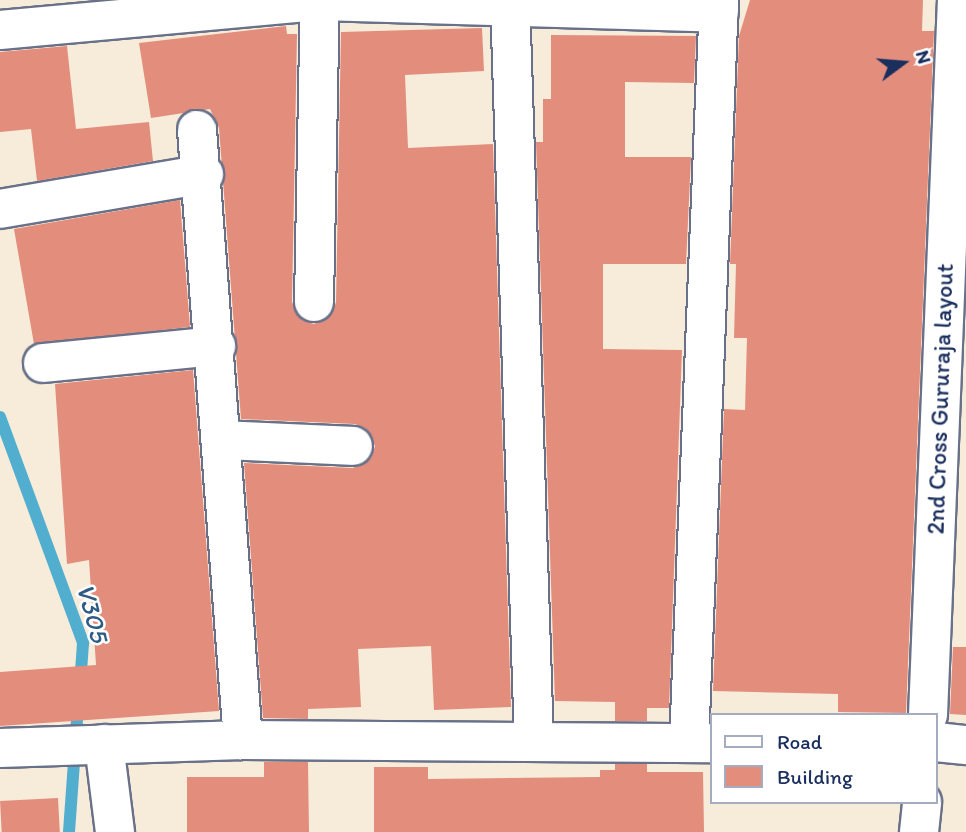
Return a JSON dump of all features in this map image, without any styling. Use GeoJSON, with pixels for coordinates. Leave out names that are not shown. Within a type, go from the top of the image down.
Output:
{"type":"FeatureCollection","features":[{"type":"Feature","properties":{"kind":"street"},"geometry":{"type":"LineString","coordinates":[[314,302],[320,0]]}},
{"type":"Feature","properties":{"kind":"street"},"geometry":{"type":"LineString","coordinates":[[0,30],[111,9],[320,0],[719,6],[701,743],[243,740],[0,748]]}},
{"type":"Feature","properties":{"kind":"street","name":"2nd Cross Gururaja layout"},"geometry":{"type":"LineString","coordinates":[[928,713],[952,447],[960,39],[957,0]]}},
{"type":"Feature","properties":{"kind":"street"},"geometry":{"type":"LineString","coordinates":[[510,3],[534,742]]}},
{"type":"Feature","properties":{"kind":"street"},"geometry":{"type":"LineString","coordinates":[[197,130],[204,174],[243,740]]}},
{"type":"Feature","properties":{"kind":"street"},"geometry":{"type":"LineString","coordinates":[[0,209],[204,174]]}},
{"type":"Feature","properties":{"kind":"street"},"geometry":{"type":"LineString","coordinates":[[43,363],[216,345]]}},
{"type":"Feature","properties":{"kind":"street"},"geometry":{"type":"LineString","coordinates":[[222,440],[353,446]]}},
{"type":"Feature","properties":{"kind":"street"},"geometry":{"type":"LineString","coordinates":[[938,742],[966,745]]}},
{"type":"Feature","properties":{"kind":"street"},"geometry":{"type":"LineString","coordinates":[[100,745],[116,832]]}},
{"type":"Feature","properties":{"kind":"street"},"geometry":{"type":"LineString","coordinates":[[919,832],[922,804]]}},
{"type":"Feature","properties":{"kind":"building"},"geometry":{"type":"Polygon","coordinates":[[[750,0],[923,0],[922,31],[934,31],[906,713],[838,712],[838,694],[713,691],[724,409],[745,410],[747,338],[734,338],[736,264],[730,264],[739,36],[750,0]]]}},
{"type":"Feature","properties":{"kind":"building"},"geometry":{"type":"Polygon","coordinates":[[[286,26],[287,34],[297,34],[292,302],[302,320],[314,324],[332,314],[336,302],[341,32],[482,28],[484,71],[405,75],[408,148],[493,144],[511,707],[434,710],[431,646],[358,649],[361,707],[308,709],[308,719],[263,718],[244,463],[353,468],[371,458],[375,446],[365,428],[355,424],[241,419],[219,128],[210,109],[151,118],[139,43],[286,26]]]}},
{"type":"Feature","properties":{"kind":"building"},"geometry":{"type":"Polygon","coordinates":[[[551,35],[696,36],[694,83],[625,82],[625,157],[691,157],[686,264],[603,264],[603,349],[682,350],[669,708],[647,708],[647,721],[615,721],[615,702],[555,701],[536,142],[543,142],[543,99],[551,99],[551,35]]]}},
{"type":"Feature","properties":{"kind":"building"},"geometry":{"type":"Polygon","coordinates":[[[67,46],[76,129],[149,122],[153,161],[37,181],[31,129],[0,132],[0,52],[67,46]]]}},
{"type":"Feature","properties":{"kind":"building"},"geometry":{"type":"Polygon","coordinates":[[[180,200],[190,327],[34,344],[14,229],[180,200]]]}},
{"type":"Feature","properties":{"kind":"building"},"geometry":{"type":"Polygon","coordinates":[[[193,370],[219,711],[0,726],[0,672],[96,665],[89,560],[67,564],[55,384],[193,370]]]}},
{"type":"Feature","properties":{"kind":"building"},"geometry":{"type":"Polygon","coordinates":[[[953,647],[966,647],[966,715],[950,714],[953,647]]]}},
{"type":"Feature","properties":{"kind":"building"},"geometry":{"type":"Polygon","coordinates":[[[264,762],[308,762],[309,832],[187,832],[187,777],[264,777],[264,762]]]}},
{"type":"Feature","properties":{"kind":"building"},"geometry":{"type":"Polygon","coordinates":[[[615,764],[647,764],[647,772],[703,772],[704,832],[374,832],[374,767],[428,767],[428,779],[600,777],[600,770],[615,770],[615,764]]]}},
{"type":"Feature","properties":{"kind":"building"},"geometry":{"type":"Polygon","coordinates":[[[58,798],[60,832],[2,832],[0,801],[58,798]]]}},
{"type":"Feature","properties":{"kind":"waterway","name":"V305"},"geometry":{"type":"LineString","coordinates":[[0,417],[83,643],[80,682]]}},
{"type":"Feature","properties":{"kind":"waterway","name":"V305"},"geometry":{"type":"LineString","coordinates":[[69,832],[78,707]]}}]}
